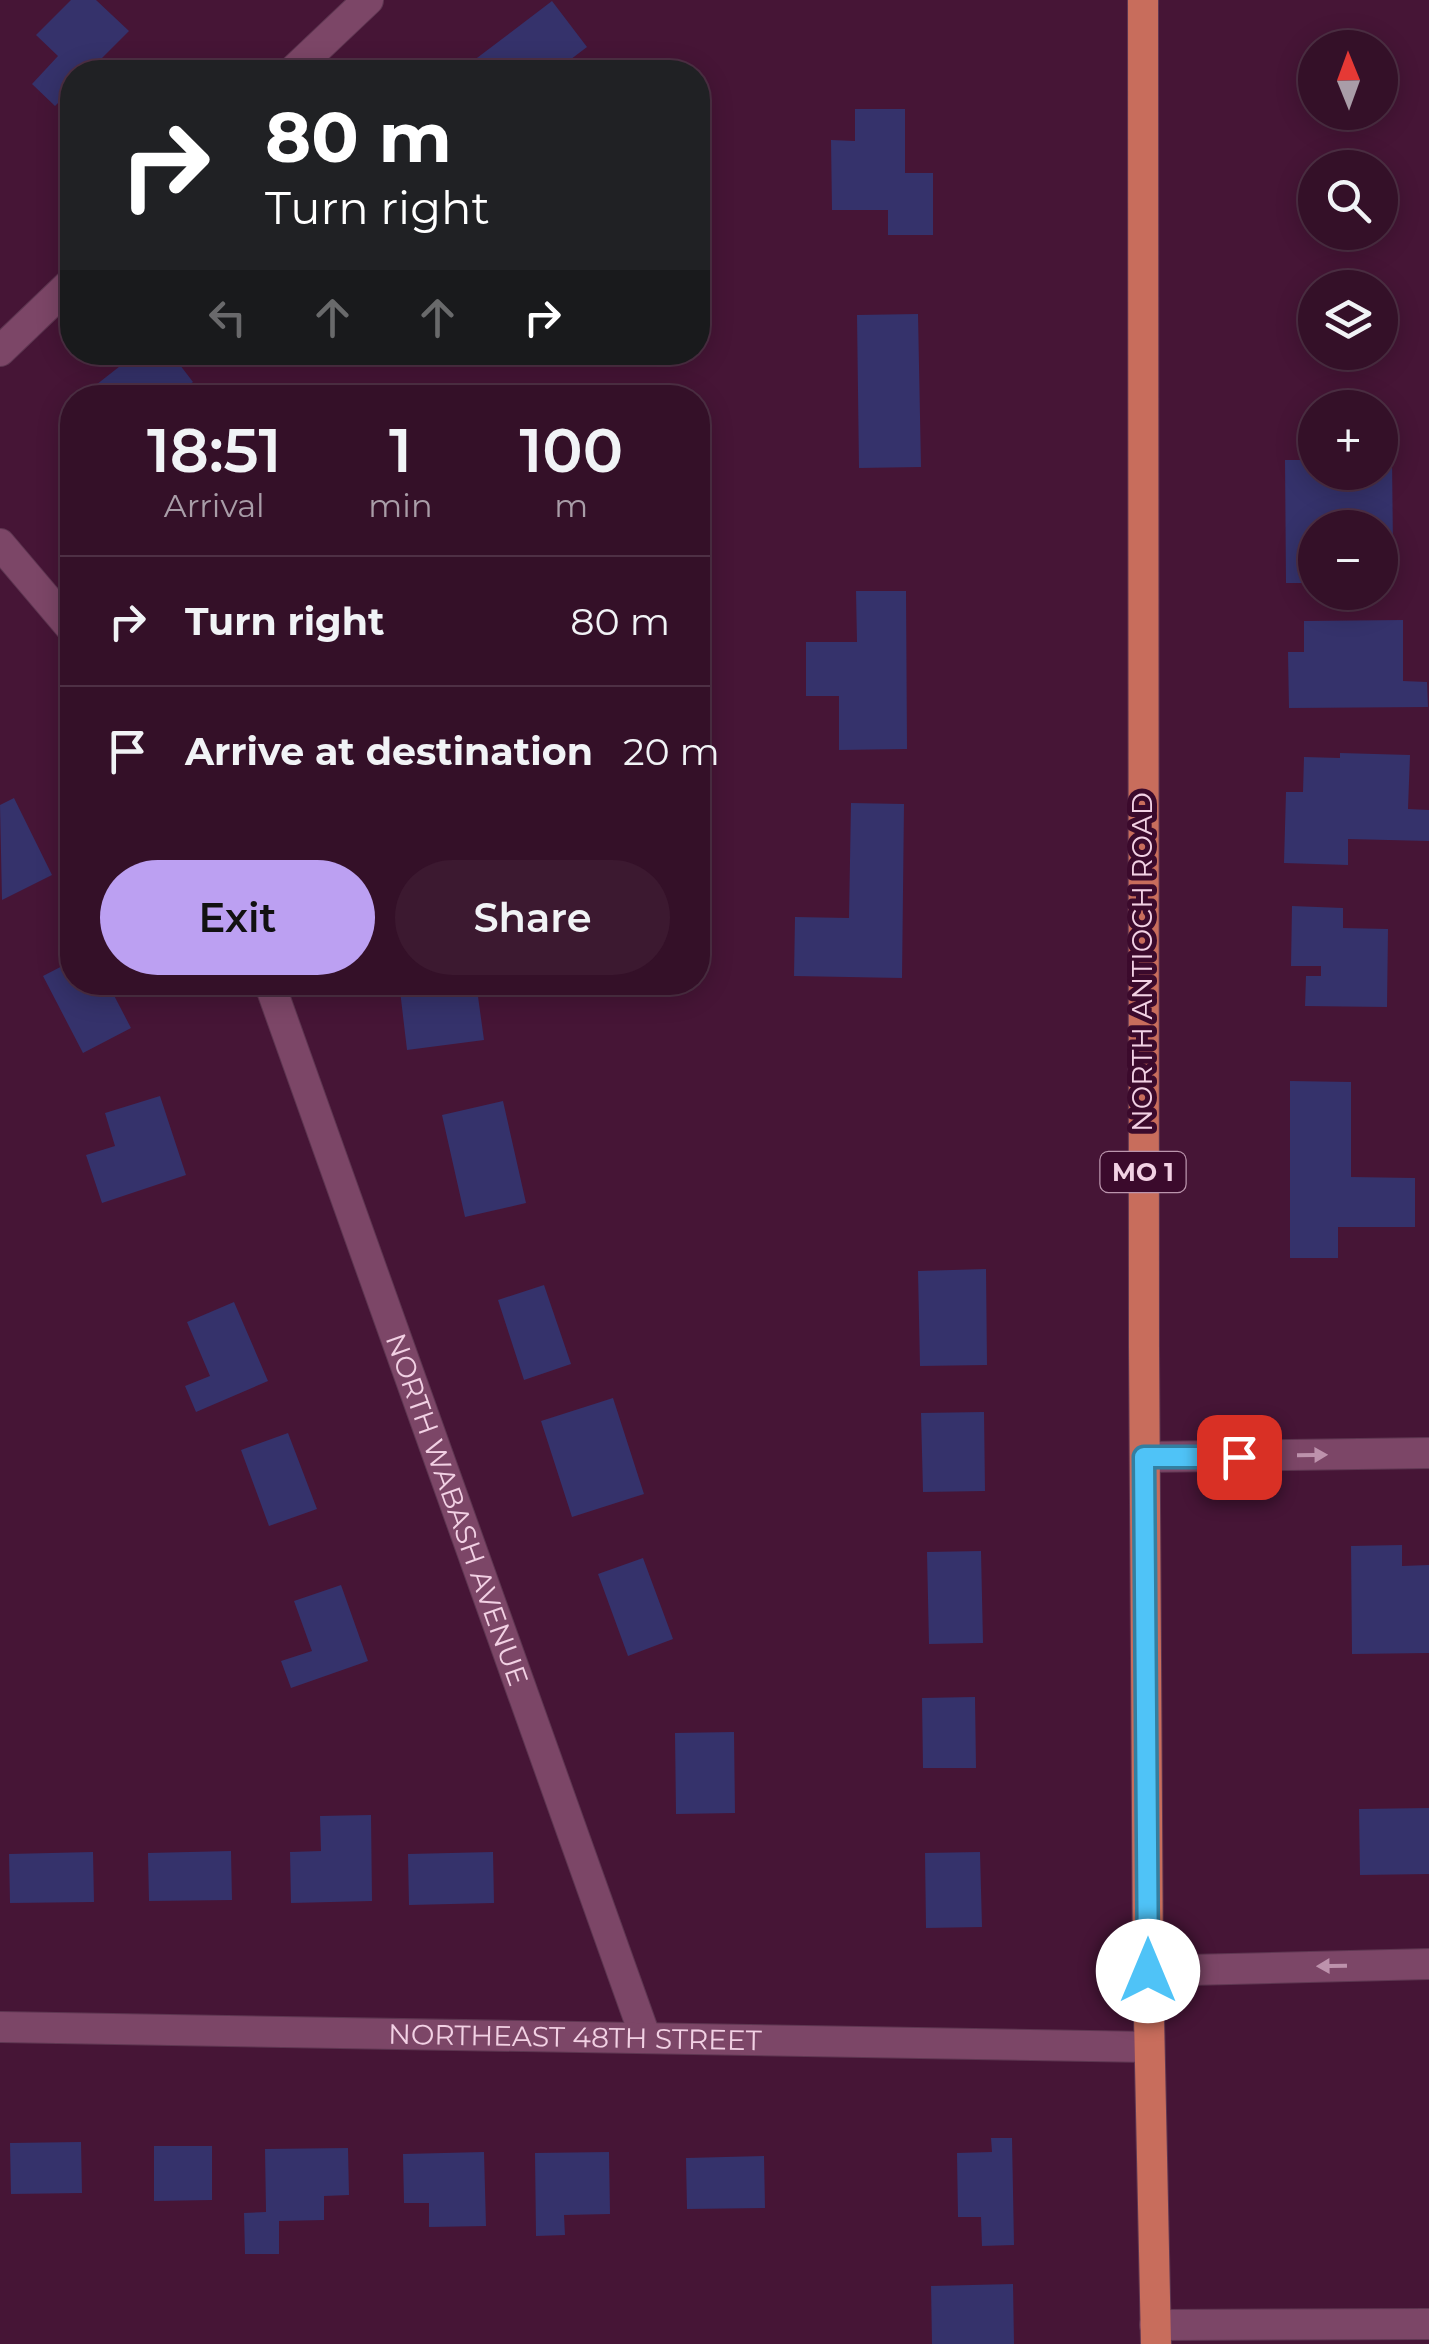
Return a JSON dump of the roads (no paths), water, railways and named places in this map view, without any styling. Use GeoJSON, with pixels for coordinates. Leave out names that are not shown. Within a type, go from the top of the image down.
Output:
{"type":"FeatureCollection","features":[{"type":"Feature","properties":{"kind":"main road","name":"NORTH ANTIOCH ROAD"},"geometry":{"type":"LineString","coordinates":[[1143,0],[1144,1457],[1149,2048],[1156,2334]]}},
{"type":"Feature","properties":{"kind":"street"},"geometry":{"type":"LineString","coordinates":[[305,60],[368,0]]}},
{"type":"Feature","properties":{"kind":"street"},"geometry":{"type":"LineString","coordinates":[[0,351],[60,294]]}},
{"type":"Feature","properties":{"kind":"street"},"geometry":{"type":"LineString","coordinates":[[0,544],[60,615]]}},
{"type":"Feature","properties":{"kind":"street","name":"NORTH WABASH AVENUE"},"geometry":{"type":"LineString","coordinates":[[274,995],[645,2036]]}},
{"type":"Feature","properties":{"kind":"street"},"geometry":{"type":"LineString","coordinates":[[1144,1457],[1429,1452]]}},
{"type":"Feature","properties":{"kind":"street"},"geometry":{"type":"LineString","coordinates":[[1148,1971],[1429,1964]]}},
{"type":"Feature","properties":{"kind":"street","name":"NORTHEAST 48TH STREET"},"geometry":{"type":"LineString","coordinates":[[0,2028],[645,2036],[1149,2048]]}},
{"type":"Feature","properties":{"kind":"street"},"geometry":{"type":"LineString","coordinates":[[1156,2334],[1429,2324]]}}]}
